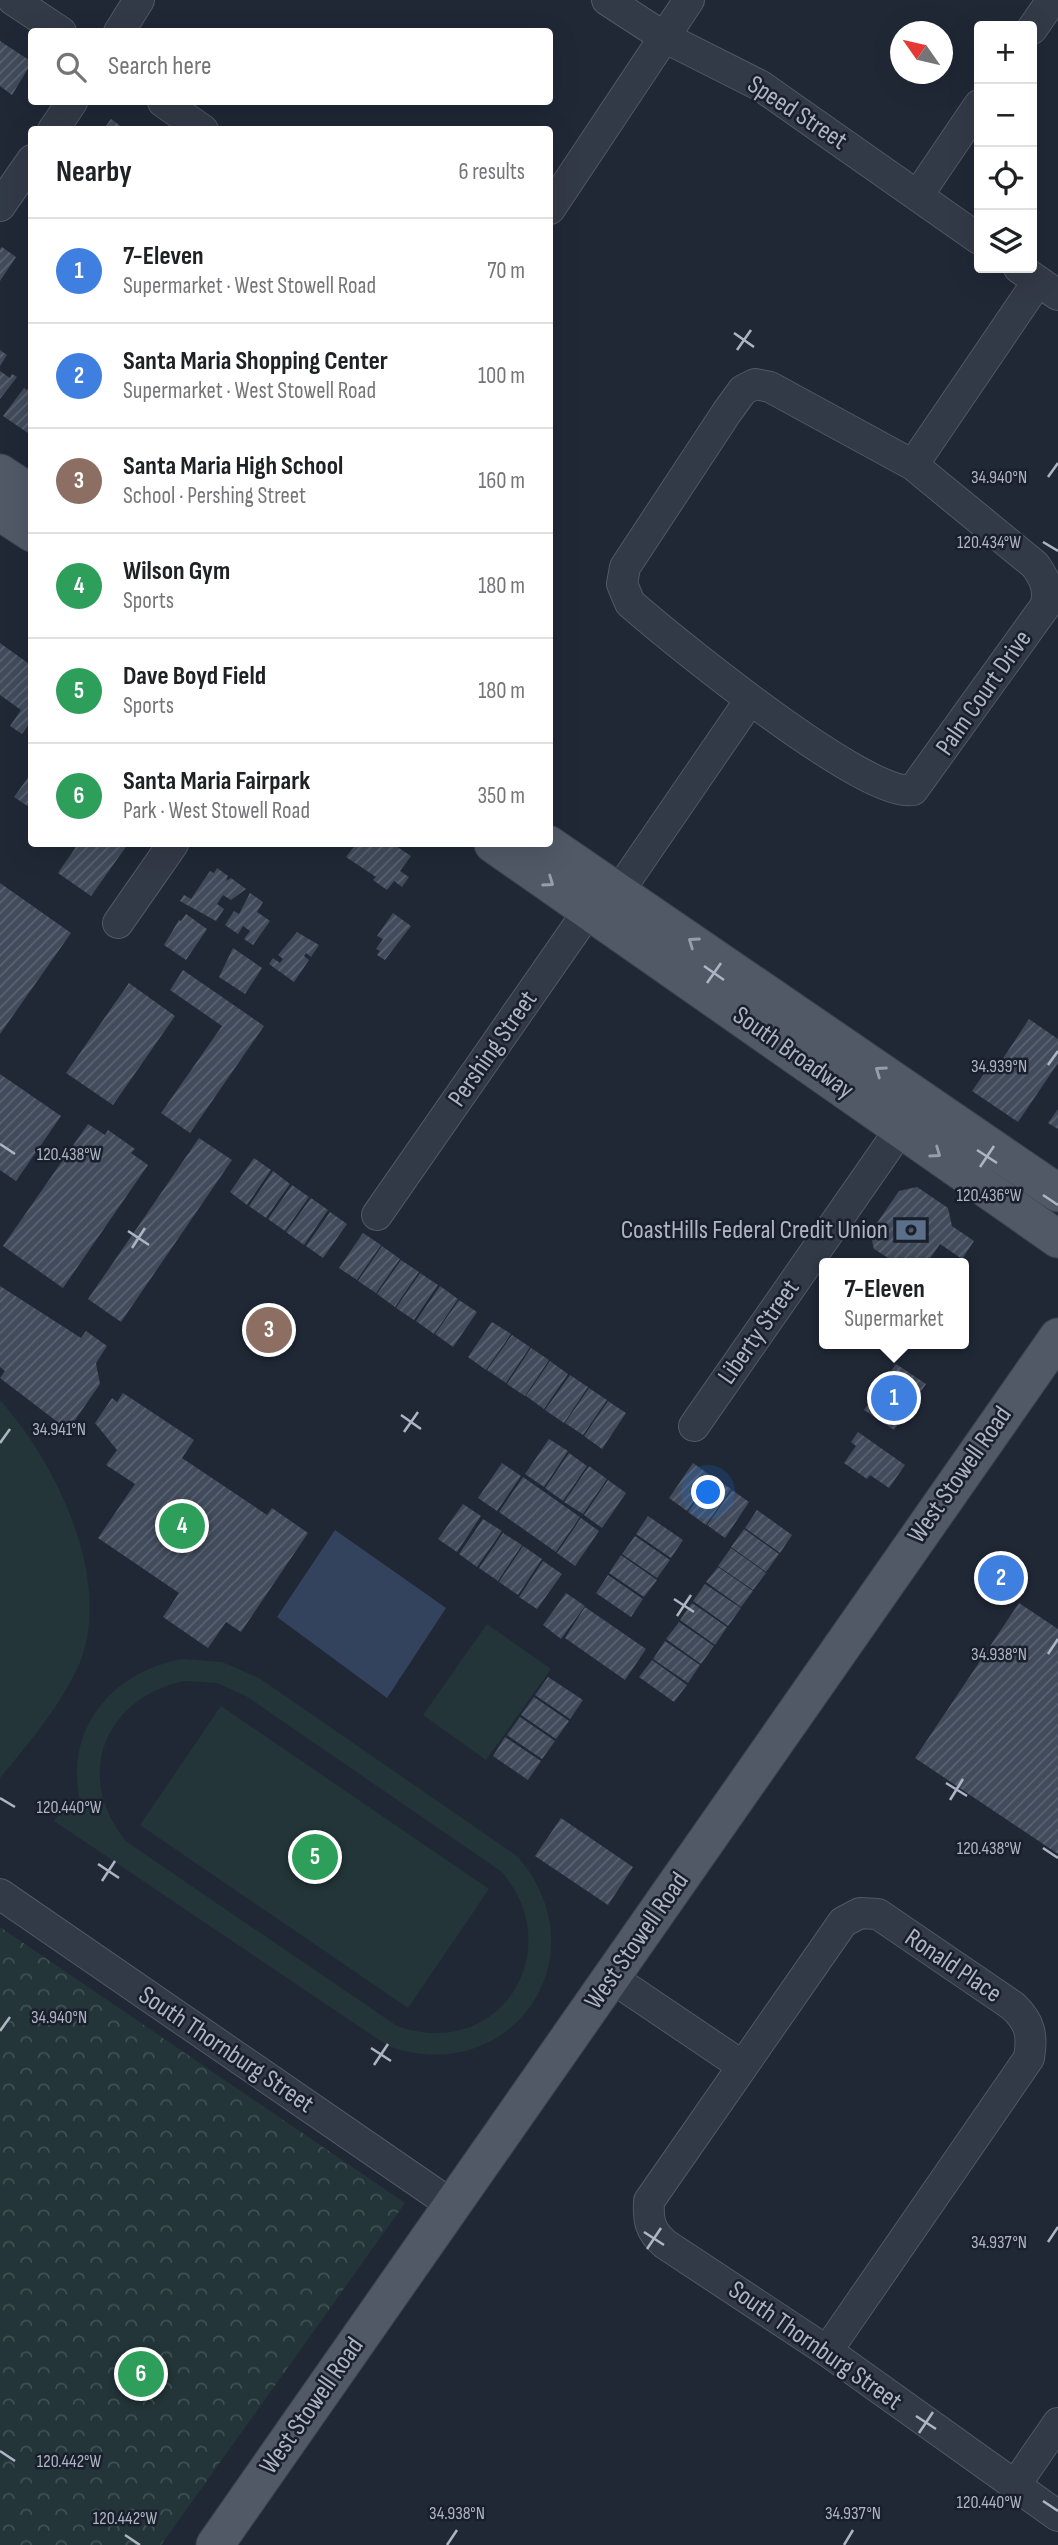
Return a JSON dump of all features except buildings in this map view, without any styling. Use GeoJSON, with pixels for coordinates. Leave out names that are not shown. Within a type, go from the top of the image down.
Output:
{"type":"FeatureCollection","features":[{"type":"Feature","properties":{"kind":"main road"},"geometry":{"type":"LineString","coordinates":[[0,473],[28,491]]}},
{"type":"Feature","properties":{"kind":"main road"},"geometry":{"type":"LineString","coordinates":[[0,512],[28,530]]}},
{"type":"Feature","properties":{"kind":"main road","name":"South Broadway"},"geometry":{"type":"LineString","coordinates":[[499,847],[604,901],[911,1114],[1058,1239]]}},
{"type":"Feature","properties":{"kind":"main road","name":"South Broadway"},"geometry":{"type":"LineString","coordinates":[[551,847],[604,901]]}},
{"type":"Feature","properties":{"kind":"main road","name":"South Broadway"},"geometry":{"type":"LineString","coordinates":[[911,1114],[1058,1193]]}},
{"type":"Feature","properties":{"kind":"main road","name":"West Stowell Road"},"geometry":{"type":"LineString","coordinates":[[215,2545],[1058,1336]]}},
{"type":"Feature","properties":{"kind":"street"},"geometry":{"type":"LineString","coordinates":[[13,0],[55,28]]}},
{"type":"Feature","properties":{"kind":"street"},"geometry":{"type":"LineString","coordinates":[[122,28],[139,0]]}},
{"type":"Feature","properties":{"kind":"street","name":"Speed Street"},"geometry":{"type":"LineString","coordinates":[[607,0],[664,37],[761,86],[974,235]]}},
{"type":"Feature","properties":{"kind":"street"},"geometry":{"type":"LineString","coordinates":[[553,204],[689,0]]}},
{"type":"Feature","properties":{"kind":"street"},"geometry":{"type":"LineString","coordinates":[[1037,22],[1052,0]]}},
{"type":"Feature","properties":{"kind":"street"},"geometry":{"type":"LineString","coordinates":[[55,126],[70,105]]}},
{"type":"Feature","properties":{"kind":"street"},"geometry":{"type":"LineString","coordinates":[[167,105],[197,126]]}},
{"type":"Feature","properties":{"kind":"street"},"geometry":{"type":"LineString","coordinates":[[918,195],[974,112]]}},
{"type":"Feature","properties":{"kind":"street"},"geometry":{"type":"LineString","coordinates":[[0,206],[28,166]]}},
{"type":"Feature","properties":{"kind":"street"},"geometry":{"type":"LineString","coordinates":[[913,465],[1038,281]]}},
{"type":"Feature","properties":{"kind":"street","name":"Palm Court Drive"},"geometry":{"type":"LineString","coordinates":[[755,384],[770,387],[913,465],[1035,565],[1044,578],[1049,591],[1046,605],[914,790],[903,792],[890,788],[828,752],[750,700],[630,603],[622,584],[625,567],[727,412],[743,390],[755,384]]}},
{"type":"Feature","properties":{"kind":"street"},"geometry":{"type":"LineString","coordinates":[[604,901],[750,700]]}},
{"type":"Feature","properties":{"kind":"street"},"geometry":{"type":"LineString","coordinates":[[118,923],[171,847]]}},
{"type":"Feature","properties":{"kind":"street","name":"Pershing Street"},"geometry":{"type":"LineString","coordinates":[[377,1215],[604,901]]}},
{"type":"Feature","properties":{"kind":"street","name":"Liberty Street"},"geometry":{"type":"LineString","coordinates":[[694,1426],[911,1114]]}},
{"type":"Feature","properties":{"kind":"street","name":"South Thornburg Street"},"geometry":{"type":"LineString","coordinates":[[0,1895],[452,2205]]}},
{"type":"Feature","properties":{"kind":"street","name":"Ronald Place"},"geometry":{"type":"LineString","coordinates":[[648,2220],[649,2201],[741,2065],[843,1922],[860,1913],[878,1914],[1013,2007],[1025,2018],[1033,2038],[1029,2058],[827,2351]]}},
{"type":"Feature","properties":{"kind":"street"},"geometry":{"type":"LineString","coordinates":[[612,1978],[741,2065]]}},
{"type":"Feature","properties":{"kind":"street","name":"South Thornburg Street"},"geometry":{"type":"LineString","coordinates":[[648,2220],[655,2235],[665,2244],[827,2351],[1058,2516]]}},
{"type":"Feature","properties":{"kind":"street"},"geometry":{"type":"LineString","coordinates":[[1014,2487],[1058,2423]]}},
{"type":"Feature","properties":{"kind":"green space"},"geometry":{"type":"Polygon","coordinates":[[[0,1400],[40,1454],[72,1519],[83,1554],[89,1588],[89,1622],[83,1654],[68,1686],[47,1719],[0,1778],[0,1400]]]}},
{"type":"Feature","properties":{"kind":"green space"},"geometry":{"type":"Polygon","coordinates":[[[487,1624],[551,1669],[486,1760],[423,1715],[487,1624]]]}},
{"type":"Feature","properties":{"kind":"green space"},"geometry":{"type":"Polygon","coordinates":[[[182,1659],[222,1662],[259,1678],[517,1856],[542,1894],[551,1934],[547,1971],[532,2005],[506,2031],[473,2049],[433,2055],[388,2046],[54,1821],[67,1803],[83,1813],[78,1785],[78,1759],[84,1735],[95,1713],[111,1694],[131,1678],[182,1659]],[[184,1681],[156,1690],[133,1704],[116,1723],[105,1744],[100,1768],[102,1793],[111,1818],[127,1842],[397,2026],[433,2033],[465,2029],[492,2014],[512,1993],[525,1966],[528,1935],[521,1903],[502,1872],[246,1696],[217,1683],[184,1681]]]}},
{"type":"Feature","properties":{"kind":"green space"},"geometry":{"type":"Polygon","coordinates":[[[221,1706],[489,1889],[408,2008],[140,1825],[221,1706]]]}},
{"type":"Feature","properties":{"kind":"green space"},"geometry":{"type":"Polygon","coordinates":[[[0,1927],[405,2203],[161,2545],[0,2545],[0,1927]]]}},
{"type":"Feature","properties":{"kind":"water"},"geometry":{"type":"Polygon","coordinates":[[[335,1530],[446,1608],[387,1698],[277,1617],[335,1530]]]}},
{"type":"Feature","properties":{"kind":"place","name":"CoastHills Federal Credit Union"},"geometry":{"type":"Point","coordinates":[911,1230]}},
{"type":"Feature","properties":{"kind":"place","name":"Santa Maria High School"},"geometry":{"type":"Point","coordinates":[269,1330]}},
{"type":"Feature","properties":{"kind":"place","name":"7-Eleven"},"geometry":{"type":"Point","coordinates":[894,1398]}},
{"type":"Feature","properties":{"kind":"place","name":"Wilson Gym"},"geometry":{"type":"Point","coordinates":[182,1526]}},
{"type":"Feature","properties":{"kind":"place","name":"Santa Maria Shopping Center"},"geometry":{"type":"Point","coordinates":[1001,1578]}},
{"type":"Feature","properties":{"kind":"place","name":"Dave Boyd Field"},"geometry":{"type":"Point","coordinates":[315,1857]}},
{"type":"Feature","properties":{"kind":"place","name":"Santa Maria Fairpark"},"geometry":{"type":"Point","coordinates":[141,2374]}}]}
